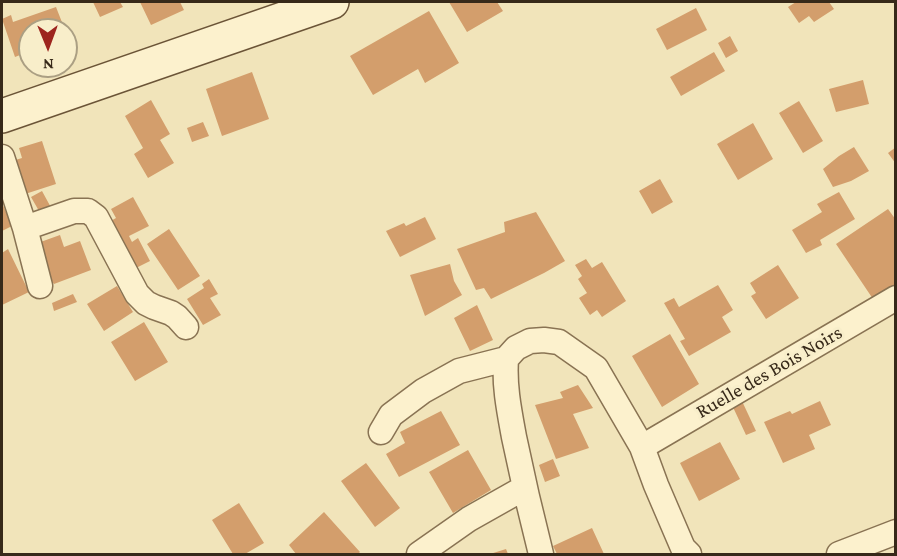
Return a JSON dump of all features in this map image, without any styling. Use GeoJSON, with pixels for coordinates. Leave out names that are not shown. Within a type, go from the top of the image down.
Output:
{"type":"FeatureCollection","features":[{"type":"Feature","properties":{"kind":"street"},"geometry":{"type":"LineString","coordinates":[[2,116],[332,2]]}},
{"type":"Feature","properties":{"kind":"street"},"geometry":{"type":"LineString","coordinates":[[2,157],[25,228],[40,286]]}},
{"type":"Feature","properties":{"kind":"street"},"geometry":{"type":"LineString","coordinates":[[25,228],[74,211],[88,211],[96,217],[137,294],[146,303],[177,317],[186,327]]}},
{"type":"Feature","properties":{"kind":"street","name":"Ruelle des Bois Noirs"},"geometry":{"type":"LineString","coordinates":[[642,447],[896,298]]}},
{"type":"Feature","properties":{"kind":"street"},"geometry":{"type":"LineString","coordinates":[[381,432],[391,415],[423,391],[459,371],[506,358],[516,348],[530,341],[559,342],[596,368],[642,447],[683,548],[689,555]]}},
{"type":"Feature","properties":{"kind":"street"},"geometry":{"type":"LineString","coordinates":[[506,358],[507,396],[524,488],[541,555]]}},
{"type":"Feature","properties":{"kind":"street"},"geometry":{"type":"LineString","coordinates":[[420,555],[469,519],[524,488]]}},
{"type":"Feature","properties":{"kind":"street"},"geometry":{"type":"LineString","coordinates":[[839,555],[893,539]]}},
{"type":"Feature","properties":{"kind":"building"},"geometry":{"type":"Polygon","coordinates":[[[93,2],[120,2],[123,7],[100,17],[93,2]]]}},
{"type":"Feature","properties":{"kind":"building"},"geometry":{"type":"Polygon","coordinates":[[[140,2],[180,2],[184,10],[151,25],[140,2]]]}},
{"type":"Feature","properties":{"kind":"building"},"geometry":{"type":"Polygon","coordinates":[[[449,2],[497,2],[503,11],[467,32],[449,2]]]}},
{"type":"Feature","properties":{"kind":"building"},"geometry":{"type":"Polygon","coordinates":[[[796,2],[829,2],[834,9],[814,22],[809,16],[799,23],[788,7],[796,2]]]}},
{"type":"Feature","properties":{"kind":"building"},"geometry":{"type":"Polygon","coordinates":[[[56,7],[60,18],[24,18],[56,7]]]}},
{"type":"Feature","properties":{"kind":"building"},"geometry":{"type":"Polygon","coordinates":[[[696,8],[707,30],[667,50],[656,29],[696,8]]]}},
{"type":"Feature","properties":{"kind":"building"},"geometry":{"type":"Polygon","coordinates":[[[429,11],[459,63],[425,83],[418,69],[373,95],[350,56],[429,11]]]}},
{"type":"Feature","properties":{"kind":"building"},"geometry":{"type":"Polygon","coordinates":[[[11,15],[13,22],[18,20],[18,56],[15,57],[2,19],[11,15]]]}},
{"type":"Feature","properties":{"kind":"building"},"geometry":{"type":"Polygon","coordinates":[[[730,36],[738,51],[726,58],[718,43],[730,36]]]}},
{"type":"Feature","properties":{"kind":"building"},"geometry":{"type":"Polygon","coordinates":[[[714,52],[725,71],[681,96],[670,77],[714,52]]]}},
{"type":"Feature","properties":{"kind":"building"},"geometry":{"type":"Polygon","coordinates":[[[252,72],[269,119],[222,136],[206,89],[252,72]]]}},
{"type":"Feature","properties":{"kind":"building"},"geometry":{"type":"Polygon","coordinates":[[[863,80],[869,104],[836,112],[829,89],[863,80]]]}},
{"type":"Feature","properties":{"kind":"building"},"geometry":{"type":"Polygon","coordinates":[[[151,100],[170,134],[160,140],[174,163],[148,178],[134,154],[143,148],[125,116],[151,100]]]}},
{"type":"Feature","properties":{"kind":"building"},"geometry":{"type":"Polygon","coordinates":[[[799,101],[823,141],[803,153],[779,113],[799,101]]]}},
{"type":"Feature","properties":{"kind":"building"},"geometry":{"type":"Polygon","coordinates":[[[203,122],[209,136],[192,142],[187,128],[203,122]]]}},
{"type":"Feature","properties":{"kind":"building"},"geometry":{"type":"Polygon","coordinates":[[[753,123],[773,159],[738,180],[717,144],[753,123]]]}},
{"type":"Feature","properties":{"kind":"building"},"geometry":{"type":"Polygon","coordinates":[[[42,141],[56,184],[22,195],[12,161],[22,158],[19,148],[42,141]]]}},
{"type":"Feature","properties":{"kind":"building"},"geometry":{"type":"Polygon","coordinates":[[[854,147],[869,171],[851,181],[833,187],[823,169],[854,147]]]}},
{"type":"Feature","properties":{"kind":"building"},"geometry":{"type":"Polygon","coordinates":[[[896,147],[896,164],[888,153],[896,147]]]}},
{"type":"Feature","properties":{"kind":"building"},"geometry":{"type":"Polygon","coordinates":[[[660,179],[673,202],[652,214],[639,191],[660,179]]]}},
{"type":"Feature","properties":{"kind":"building"},"geometry":{"type":"Polygon","coordinates":[[[42,191],[54,213],[43,218],[31,197],[42,191]]]}},
{"type":"Feature","properties":{"kind":"building"},"geometry":{"type":"Polygon","coordinates":[[[839,192],[855,219],[820,240],[822,245],[806,253],[792,230],[822,212],[817,204],[839,192]]]}},
{"type":"Feature","properties":{"kind":"building"},"geometry":{"type":"Polygon","coordinates":[[[133,197],[149,226],[129,236],[132,242],[138,238],[150,261],[130,271],[109,222],[116,218],[111,209],[133,197]]]}},
{"type":"Feature","properties":{"kind":"building"},"geometry":{"type":"Polygon","coordinates":[[[2,203],[12,226],[2,231],[2,203]]]}},
{"type":"Feature","properties":{"kind":"building"},"geometry":{"type":"Polygon","coordinates":[[[888,209],[896,220],[896,284],[873,299],[836,244],[888,209]]]}},
{"type":"Feature","properties":{"kind":"building"},"geometry":{"type":"Polygon","coordinates":[[[536,212],[565,261],[491,299],[484,288],[476,290],[457,249],[505,232],[504,222],[536,212]]]}},
{"type":"Feature","properties":{"kind":"building"},"geometry":{"type":"Polygon","coordinates":[[[425,217],[436,239],[400,257],[386,231],[404,223],[406,226],[425,217]]]}},
{"type":"Feature","properties":{"kind":"building"},"geometry":{"type":"Polygon","coordinates":[[[169,229],[200,276],[178,290],[147,244],[169,229]]]}},
{"type":"Feature","properties":{"kind":"building"},"geometry":{"type":"Polygon","coordinates":[[[60,235],[64,247],[80,241],[91,270],[54,284],[48,276],[35,244],[60,235]]]}},
{"type":"Feature","properties":{"kind":"building"},"geometry":{"type":"Polygon","coordinates":[[[8,249],[29,292],[2,305],[2,253],[8,249]]]}},
{"type":"Feature","properties":{"kind":"building"},"geometry":{"type":"Polygon","coordinates":[[[586,259],[592,268],[602,262],[626,301],[602,317],[597,310],[590,315],[579,298],[587,293],[578,279],[582,276],[575,265],[586,259]]]}},
{"type":"Feature","properties":{"kind":"building"},"geometry":{"type":"Polygon","coordinates":[[[450,264],[454,281],[462,295],[425,316],[410,275],[450,264]]]}},
{"type":"Feature","properties":{"kind":"building"},"geometry":{"type":"Polygon","coordinates":[[[778,265],[799,298],[766,319],[751,296],[756,293],[750,283],[778,265]]]}},
{"type":"Feature","properties":{"kind":"building"},"geometry":{"type":"Polygon","coordinates":[[[209,279],[218,294],[210,298],[221,315],[203,325],[187,299],[204,288],[202,284],[209,279]]]}},
{"type":"Feature","properties":{"kind":"building"},"geometry":{"type":"Polygon","coordinates":[[[718,285],[733,310],[722,317],[731,332],[689,356],[680,341],[685,339],[664,303],[674,298],[679,307],[718,285]]]}},
{"type":"Feature","properties":{"kind":"building"},"geometry":{"type":"Polygon","coordinates":[[[117,286],[133,312],[104,331],[87,304],[117,286]]]}},
{"type":"Feature","properties":{"kind":"building"},"geometry":{"type":"Polygon","coordinates":[[[73,294],[77,302],[54,311],[52,303],[73,294]]]}},
{"type":"Feature","properties":{"kind":"building"},"geometry":{"type":"Polygon","coordinates":[[[477,305],[493,340],[470,351],[454,318],[477,305]]]}},
{"type":"Feature","properties":{"kind":"building"},"geometry":{"type":"Polygon","coordinates":[[[144,322],[168,362],[135,381],[111,342],[144,322]]]}},
{"type":"Feature","properties":{"kind":"building"},"geometry":{"type":"Polygon","coordinates":[[[670,334],[699,384],[662,407],[632,356],[670,334]]]}},
{"type":"Feature","properties":{"kind":"building"},"geometry":{"type":"Polygon","coordinates":[[[578,385],[593,408],[573,414],[589,448],[556,459],[535,405],[563,398],[560,392],[578,385]]]}},
{"type":"Feature","properties":{"kind":"building"},"geometry":{"type":"Polygon","coordinates":[[[741,399],[756,431],[746,435],[732,405],[741,399]]]}},
{"type":"Feature","properties":{"kind":"building"},"geometry":{"type":"Polygon","coordinates":[[[820,401],[831,425],[809,435],[815,449],[783,463],[764,422],[790,411],[792,414],[820,401]]]}},
{"type":"Feature","properties":{"kind":"building"},"geometry":{"type":"Polygon","coordinates":[[[441,411],[460,445],[399,477],[386,454],[405,443],[400,432],[441,411]]]}},
{"type":"Feature","properties":{"kind":"building"},"geometry":{"type":"Polygon","coordinates":[[[720,442],[740,479],[699,501],[680,463],[720,442]]]}},
{"type":"Feature","properties":{"kind":"building"},"geometry":{"type":"Polygon","coordinates":[[[468,450],[491,490],[453,513],[429,472],[468,450]]]}},
{"type":"Feature","properties":{"kind":"building"},"geometry":{"type":"Polygon","coordinates":[[[553,459],[560,476],[545,482],[539,465],[553,459]]]}},
{"type":"Feature","properties":{"kind":"building"},"geometry":{"type":"Polygon","coordinates":[[[366,463],[400,508],[375,527],[341,481],[366,463]]]}},
{"type":"Feature","properties":{"kind":"building"},"geometry":{"type":"Polygon","coordinates":[[[239,503],[264,543],[245,554],[233,554],[212,520],[239,503]]]}},
{"type":"Feature","properties":{"kind":"building"},"geometry":{"type":"Polygon","coordinates":[[[324,512],[360,552],[358,554],[296,554],[289,545],[324,512]]]}},
{"type":"Feature","properties":{"kind":"building"},"geometry":{"type":"Polygon","coordinates":[[[592,528],[604,554],[557,554],[553,546],[592,528]]]}},
{"type":"Feature","properties":{"kind":"building"},"geometry":{"type":"Polygon","coordinates":[[[506,549],[508,554],[490,554],[506,549]]]}}]}
